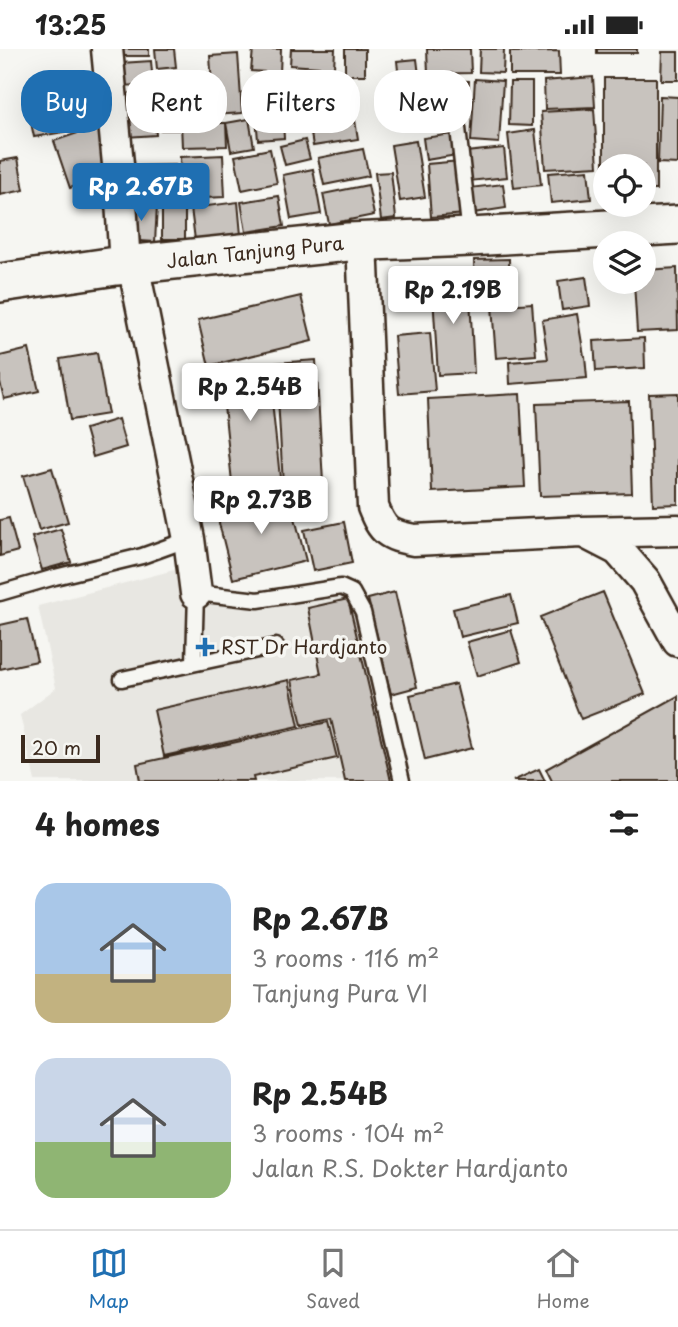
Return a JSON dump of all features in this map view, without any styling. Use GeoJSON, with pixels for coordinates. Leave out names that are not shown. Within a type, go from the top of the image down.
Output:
{"type":"FeatureCollection","features":[{"type":"Feature","properties":{"kind":"street"},"geometry":{"type":"LineString","coordinates":[[107,49],[129,265],[189,539],[196,593]]}},
{"type":"Feature","properties":{"kind":"street","name":"Jalan Tanjung Pura"},"geometry":{"type":"LineString","coordinates":[[0,283],[129,265],[362,241],[678,225]]}},
{"type":"Feature","properties":{"kind":"street"},"geometry":{"type":"LineString","coordinates":[[362,241],[373,507],[379,521],[392,536],[414,540],[581,531],[678,530]]}},
{"type":"Feature","properties":{"kind":"street"},"geometry":{"type":"LineString","coordinates":[[581,531],[618,550],[645,581],[678,641]]}},
{"type":"Feature","properties":{"kind":"lane"},"geometry":{"type":"LineString","coordinates":[[459,133],[470,237]]}},
{"type":"Feature","properties":{"kind":"lane"},"geometry":{"type":"LineString","coordinates":[[0,593],[142,556],[189,539]]}},
{"type":"Feature","properties":{"kind":"lane"},"geometry":{"type":"LineString","coordinates":[[194,662],[196,593],[257,600],[341,587],[352,592],[363,612],[402,781]]}},
{"type":"Feature","properties":{"kind":"lane"},"geometry":{"type":"LineString","coordinates":[[122,679],[276,646]]}},
{"type":"Feature","properties":{"kind":"shaded area","name":"RST Dr Hardjanto"},"geometry":{"type":"Polygon","coordinates":[[[174,570],[189,601],[209,605],[286,605],[350,596],[394,781],[35,781],[20,715],[56,688],[38,606],[174,570]]]}},
{"type":"Feature","properties":{"kind":"building"},"geometry":{"type":"Polygon","coordinates":[[[114,49],[149,49],[149,56],[114,56],[114,49]]]}},
{"type":"Feature","properties":{"kind":"building"},"geometry":{"type":"Polygon","coordinates":[[[155,49],[174,49],[176,67],[157,69],[155,49]]]}},
{"type":"Feature","properties":{"kind":"building"},"geometry":{"type":"Polygon","coordinates":[[[253,49],[281,49],[280,70],[251,70],[253,49]]]}},
{"type":"Feature","properties":{"kind":"building"},"geometry":{"type":"Polygon","coordinates":[[[291,49],[335,49],[334,68],[290,65],[291,49]]]}},
{"type":"Feature","properties":{"kind":"building"},"geometry":{"type":"Polygon","coordinates":[[[345,49],[365,49],[365,75],[360,75],[360,70],[345,70],[345,49]]]}},
{"type":"Feature","properties":{"kind":"building"},"geometry":{"type":"Polygon","coordinates":[[[427,49],[470,49],[471,70],[428,70],[427,49]]]}},
{"type":"Feature","properties":{"kind":"building"},"geometry":{"type":"Polygon","coordinates":[[[480,49],[504,49],[503,73],[479,72],[480,49]]]}},
{"type":"Feature","properties":{"kind":"building"},"geometry":{"type":"Polygon","coordinates":[[[597,49],[637,49],[637,53],[597,53],[597,49]]]}},
{"type":"Feature","properties":{"kind":"building"},"geometry":{"type":"Polygon","coordinates":[[[559,51],[560,75],[510,75],[510,52],[559,51]]]}},
{"type":"Feature","properties":{"kind":"building"},"geometry":{"type":"Polygon","coordinates":[[[662,52],[678,52],[678,80],[661,80],[662,52]]]}},
{"type":"Feature","properties":{"kind":"building"},"geometry":{"type":"Polygon","coordinates":[[[238,54],[241,113],[227,114],[227,70],[211,70],[210,56],[238,54]]]}},
{"type":"Feature","properties":{"kind":"building"},"geometry":{"type":"Polygon","coordinates":[[[417,59],[418,70],[398,70],[397,61],[417,59]]]}},
{"type":"Feature","properties":{"kind":"building"},"geometry":{"type":"Polygon","coordinates":[[[151,61],[152,70],[126,70],[126,86],[122,86],[121,63],[151,61]]]}},
{"type":"Feature","properties":{"kind":"building"},"geometry":{"type":"Polygon","coordinates":[[[593,77],[595,107],[545,109],[544,81],[593,77]]]}},
{"type":"Feature","properties":{"kind":"building"},"geometry":{"type":"Polygon","coordinates":[[[604,78],[656,78],[656,154],[604,154],[604,78]]]}},
{"type":"Feature","properties":{"kind":"building"},"geometry":{"type":"Polygon","coordinates":[[[475,79],[503,81],[499,143],[471,141],[475,79]]]}},
{"type":"Feature","properties":{"kind":"building"},"geometry":{"type":"Polygon","coordinates":[[[510,82],[532,82],[532,126],[509,125],[510,82]]]}},
{"type":"Feature","properties":{"kind":"building"},"geometry":{"type":"Polygon","coordinates":[[[123,94],[126,94],[126,133],[156,135],[126,137],[123,94]]]}},
{"type":"Feature","properties":{"kind":"building"},"geometry":{"type":"Polygon","coordinates":[[[660,96],[678,97],[678,164],[658,163],[660,96]]]}},
{"type":"Feature","properties":{"kind":"building"},"geometry":{"type":"Polygon","coordinates":[[[594,109],[597,154],[593,154],[593,166],[545,169],[541,112],[594,109]]]}},
{"type":"Feature","properties":{"kind":"building"},"geometry":{"type":"Polygon","coordinates":[[[241,120],[241,133],[252,133],[254,147],[231,151],[227,123],[241,120]]]}},
{"type":"Feature","properties":{"kind":"building"},"geometry":{"type":"Polygon","coordinates":[[[535,130],[541,185],[514,188],[508,134],[535,130]]]}},
{"type":"Feature","properties":{"kind":"building"},"geometry":{"type":"Polygon","coordinates":[[[33,133],[58,133],[34,137],[33,133]]]}},
{"type":"Feature","properties":{"kind":"building"},"geometry":{"type":"Polygon","coordinates":[[[78,133],[104,133],[117,172],[70,188],[54,141],[78,133]]]}},
{"type":"Feature","properties":{"kind":"building"},"geometry":{"type":"Polygon","coordinates":[[[181,133],[226,133],[227,146],[182,147],[181,133]]]}},
{"type":"Feature","properties":{"kind":"building"},"geometry":{"type":"Polygon","coordinates":[[[257,133],[284,133],[284,138],[258,140],[257,133]]]}},
{"type":"Feature","properties":{"kind":"building"},"geometry":{"type":"Polygon","coordinates":[[[311,133],[357,133],[358,139],[313,146],[311,133]]]}},
{"type":"Feature","properties":{"kind":"building"},"geometry":{"type":"Polygon","coordinates":[[[453,134],[457,155],[426,160],[423,138],[453,134]]]}},
{"type":"Feature","properties":{"kind":"building"},"geometry":{"type":"Polygon","coordinates":[[[305,140],[310,159],[285,165],[280,146],[305,140]]]}},
{"type":"Feature","properties":{"kind":"building"},"geometry":{"type":"Polygon","coordinates":[[[416,141],[425,197],[400,201],[391,145],[416,141]]]}},
{"type":"Feature","properties":{"kind":"building"},"geometry":{"type":"Polygon","coordinates":[[[504,148],[507,177],[469,181],[466,152],[504,148]]]}},
{"type":"Feature","properties":{"kind":"building"},"geometry":{"type":"Polygon","coordinates":[[[270,149],[277,183],[242,190],[235,156],[270,149]]]}},
{"type":"Feature","properties":{"kind":"building"},"geometry":{"type":"Polygon","coordinates":[[[363,149],[369,176],[324,185],[318,158],[363,149]]]}},
{"type":"Feature","properties":{"kind":"building"},"geometry":{"type":"Polygon","coordinates":[[[223,155],[225,197],[182,199],[180,157],[223,155]]]}},
{"type":"Feature","properties":{"kind":"building"},"geometry":{"type":"Polygon","coordinates":[[[18,158],[24,190],[0,195],[0,161],[18,158]]]}},
{"type":"Feature","properties":{"kind":"building"},"geometry":{"type":"Polygon","coordinates":[[[460,161],[465,214],[431,217],[427,164],[460,161]]]}},
{"type":"Feature","properties":{"kind":"building"},"geometry":{"type":"Polygon","coordinates":[[[175,165],[176,198],[140,200],[139,166],[175,165]]]}},
{"type":"Feature","properties":{"kind":"building"},"geometry":{"type":"Polygon","coordinates":[[[313,169],[321,214],[291,219],[283,175],[313,169]]]}},
{"type":"Feature","properties":{"kind":"building"},"geometry":{"type":"Polygon","coordinates":[[[588,170],[591,199],[551,203],[548,173],[588,170]]]}},
{"type":"Feature","properties":{"kind":"building"},"geometry":{"type":"Polygon","coordinates":[[[391,172],[396,218],[381,220],[375,173],[391,172]]]}},
{"type":"Feature","properties":{"kind":"building"},"geometry":{"type":"Polygon","coordinates":[[[503,184],[506,208],[473,213],[469,188],[503,184]]]}},
{"type":"Feature","properties":{"kind":"building"},"geometry":{"type":"Polygon","coordinates":[[[368,185],[374,215],[329,224],[323,194],[368,185]]]}},
{"type":"Feature","properties":{"kind":"building"},"geometry":{"type":"Polygon","coordinates":[[[279,196],[284,226],[246,232],[241,202],[279,196]]]}},
{"type":"Feature","properties":{"kind":"building"},"geometry":{"type":"Polygon","coordinates":[[[238,202],[241,235],[195,240],[191,208],[238,202]]]}},
{"type":"Feature","properties":{"kind":"building"},"geometry":{"type":"Polygon","coordinates":[[[127,204],[157,206],[155,242],[125,240],[127,204]]]}},
{"type":"Feature","properties":{"kind":"building"},"geometry":{"type":"Polygon","coordinates":[[[162,207],[185,207],[185,239],[162,239],[162,207]]]}},
{"type":"Feature","properties":{"kind":"building"},"geometry":{"type":"Polygon","coordinates":[[[509,259],[510,299],[475,299],[474,260],[509,259]]]}},
{"type":"Feature","properties":{"kind":"building"},"geometry":{"type":"Polygon","coordinates":[[[677,268],[678,330],[637,332],[635,294],[656,294],[656,269],[677,268]]]}},
{"type":"Feature","properties":{"kind":"building"},"geometry":{"type":"Polygon","coordinates":[[[586,277],[590,306],[562,310],[558,281],[586,277]]]}},
{"type":"Feature","properties":{"kind":"building"},"geometry":{"type":"Polygon","coordinates":[[[469,278],[474,373],[438,375],[432,280],[469,278]]]}},
{"type":"Feature","properties":{"kind":"building"},"geometry":{"type":"Polygon","coordinates":[[[301,296],[312,341],[209,366],[198,320],[301,296]]]}},
{"type":"Feature","properties":{"kind":"building"},"geometry":{"type":"Polygon","coordinates":[[[532,303],[536,355],[496,358],[492,306],[532,303]]]}},
{"type":"Feature","properties":{"kind":"building"},"geometry":{"type":"Polygon","coordinates":[[[577,314],[587,378],[510,384],[509,362],[548,359],[542,320],[577,314]]]}},
{"type":"Feature","properties":{"kind":"building"},"geometry":{"type":"Polygon","coordinates":[[[430,333],[435,391],[399,394],[394,336],[430,333]]]}},
{"type":"Feature","properties":{"kind":"building"},"geometry":{"type":"Polygon","coordinates":[[[644,338],[645,368],[596,371],[594,341],[644,338]]]}},
{"type":"Feature","properties":{"kind":"building"},"geometry":{"type":"Polygon","coordinates":[[[29,349],[39,391],[4,399],[0,382],[0,356],[29,349]]]}},
{"type":"Feature","properties":{"kind":"building"},"geometry":{"type":"Polygon","coordinates":[[[97,353],[108,414],[70,420],[60,359],[97,353]]]}},
{"type":"Feature","properties":{"kind":"building"},"geometry":{"type":"Polygon","coordinates":[[[316,360],[323,482],[283,485],[276,363],[316,360]]]}},
{"type":"Feature","properties":{"kind":"building"},"geometry":{"type":"Polygon","coordinates":[[[268,363],[280,478],[232,482],[220,368],[268,363]]]}},
{"type":"Feature","properties":{"kind":"building"},"geometry":{"type":"Polygon","coordinates":[[[678,393],[678,504],[653,505],[649,394],[678,393]]]}},
{"type":"Feature","properties":{"kind":"building"},"geometry":{"type":"Polygon","coordinates":[[[520,394],[525,487],[432,492],[428,399],[520,394]]]}},
{"type":"Feature","properties":{"kind":"building"},"geometry":{"type":"Polygon","coordinates":[[[629,401],[632,493],[540,496],[536,404],[629,401]]]}},
{"type":"Feature","properties":{"kind":"building"},"geometry":{"type":"Polygon","coordinates":[[[118,419],[126,447],[93,457],[85,429],[118,419]]]}},
{"type":"Feature","properties":{"kind":"building"},"geometry":{"type":"Polygon","coordinates":[[[52,468],[68,522],[39,530],[23,476],[52,468]]]}},
{"type":"Feature","properties":{"kind":"building"},"geometry":{"type":"Polygon","coordinates":[[[289,494],[306,561],[233,579],[216,511],[289,494]]]}},
{"type":"Feature","properties":{"kind":"building"},"geometry":{"type":"Polygon","coordinates":[[[9,518],[18,551],[0,556],[0,520],[9,518]]]}},
{"type":"Feature","properties":{"kind":"building"},"geometry":{"type":"Polygon","coordinates":[[[344,522],[352,563],[313,571],[304,530],[344,522]]]}},
{"type":"Feature","properties":{"kind":"building"},"geometry":{"type":"Polygon","coordinates":[[[61,529],[71,562],[42,570],[32,537],[61,529]]]}},
{"type":"Feature","properties":{"kind":"building"},"geometry":{"type":"Polygon","coordinates":[[[395,592],[417,687],[391,694],[368,599],[395,592]]]}},
{"type":"Feature","properties":{"kind":"building"},"geometry":{"type":"Polygon","coordinates":[[[603,592],[645,694],[581,719],[540,617],[603,592]]]}},
{"type":"Feature","properties":{"kind":"building"},"geometry":{"type":"Polygon","coordinates":[[[511,595],[518,623],[460,637],[453,609],[511,595]]]}},
{"type":"Feature","properties":{"kind":"building"},"geometry":{"type":"Polygon","coordinates":[[[348,599],[391,781],[345,781],[331,719],[302,725],[292,680],[321,674],[308,608],[348,599]]]}},
{"type":"Feature","properties":{"kind":"building"},"geometry":{"type":"Polygon","coordinates":[[[27,619],[37,661],[0,669],[0,625],[27,619]]]}},
{"type":"Feature","properties":{"kind":"building"},"geometry":{"type":"Polygon","coordinates":[[[511,630],[521,662],[477,676],[467,642],[511,630]]]}},
{"type":"Feature","properties":{"kind":"building"},"geometry":{"type":"Polygon","coordinates":[[[289,680],[299,726],[164,756],[154,710],[289,680]]]}},
{"type":"Feature","properties":{"kind":"building"},"geometry":{"type":"Polygon","coordinates":[[[456,684],[472,748],[425,760],[410,695],[456,684]]]}},
{"type":"Feature","properties":{"kind":"building"},"geometry":{"type":"Polygon","coordinates":[[[678,696],[678,781],[552,781],[546,769],[678,696]]]}},
{"type":"Feature","properties":{"kind":"building"},"geometry":{"type":"Polygon","coordinates":[[[328,722],[337,758],[253,777],[254,781],[140,781],[137,764],[328,722]]]}},
{"type":"Feature","properties":{"kind":"building"},"geometry":{"type":"Polygon","coordinates":[[[539,769],[545,781],[513,781],[539,769]]]}},
{"type":"Feature","properties":{"kind":"place","name":"RST Dr Hardjanto"},"geometry":{"type":"Point","coordinates":[205,647]}}]}
